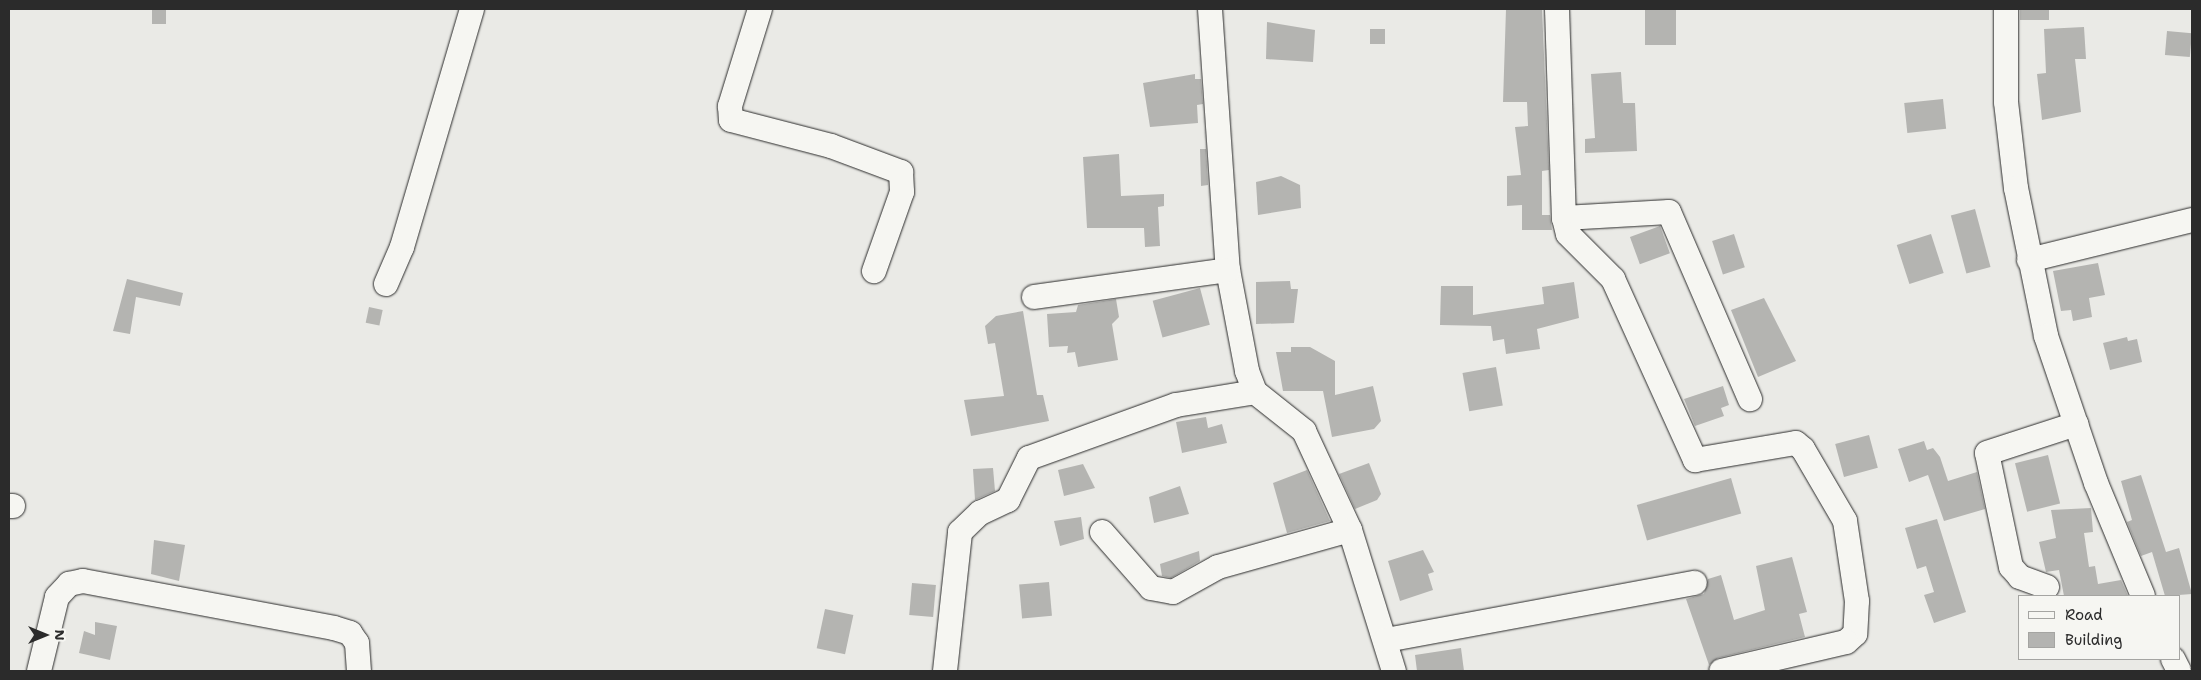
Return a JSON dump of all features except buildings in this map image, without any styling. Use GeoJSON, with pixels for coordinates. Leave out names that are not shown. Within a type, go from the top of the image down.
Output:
{"type":"FeatureCollection","features":[{"type":"Feature","properties":{"kind":"street"},"geometry":{"type":"LineString","coordinates":[[386,284],[402,247],[472,9]]}},
{"type":"Feature","properties":{"kind":"street"},"geometry":{"type":"LineString","coordinates":[[760,9],[730,106],[731,120],[831,146],[901,172],[902,192],[874,270]]}},
{"type":"Feature","properties":{"kind":"street"},"geometry":{"type":"LineString","coordinates":[[1210,9],[1228,270],[1255,392],[1304,431],[1350,530],[1386,640],[1394,671]]}},
{"type":"Feature","properties":{"kind":"street"},"geometry":{"type":"LineString","coordinates":[[1557,9],[1564,218],[1568,234],[1613,279],[1696,460],[1796,443],[1803,449],[1845,521],[1857,601],[1855,634],[1846,642],[1721,671]]}},
{"type":"Feature","properties":{"kind":"street"},"geometry":{"type":"LineString","coordinates":[[2006,9],[2006,102],[2029,260],[2046,336],[2121,550],[2143,595]]}},
{"type":"Feature","properties":{"kind":"street"},"geometry":{"type":"LineString","coordinates":[[1564,218],[1669,212],[1750,399]]}},
{"type":"Feature","properties":{"kind":"street"},"geometry":{"type":"LineString","coordinates":[[2029,260],[2192,220]]}},
{"type":"Feature","properties":{"kind":"street"},"geometry":{"type":"LineString","coordinates":[[1034,296],[1228,270]]}},
{"type":"Feature","properties":{"kind":"street"},"geometry":{"type":"LineString","coordinates":[[945,671],[960,532],[980,513],[1008,500],[1029,458],[1176,405],[1255,392]]}},
{"type":"Feature","properties":{"kind":"street"},"geometry":{"type":"LineString","coordinates":[[2047,587],[2020,577],[2011,567],[1987,452],[2076,424]]}},
{"type":"Feature","properties":{"kind":"street"},"geometry":{"type":"LineString","coordinates":[[1102,532],[1151,588],[1173,592],[1218,567],[1350,530]]}},
{"type":"Feature","properties":{"kind":"street"},"geometry":{"type":"LineString","coordinates":[[39,671],[57,597],[69,584],[83,580],[342,631],[357,643],[359,671]]}},
{"type":"Feature","properties":{"kind":"street"},"geometry":{"type":"LineString","coordinates":[[1386,640],[1696,583]]}}]}
